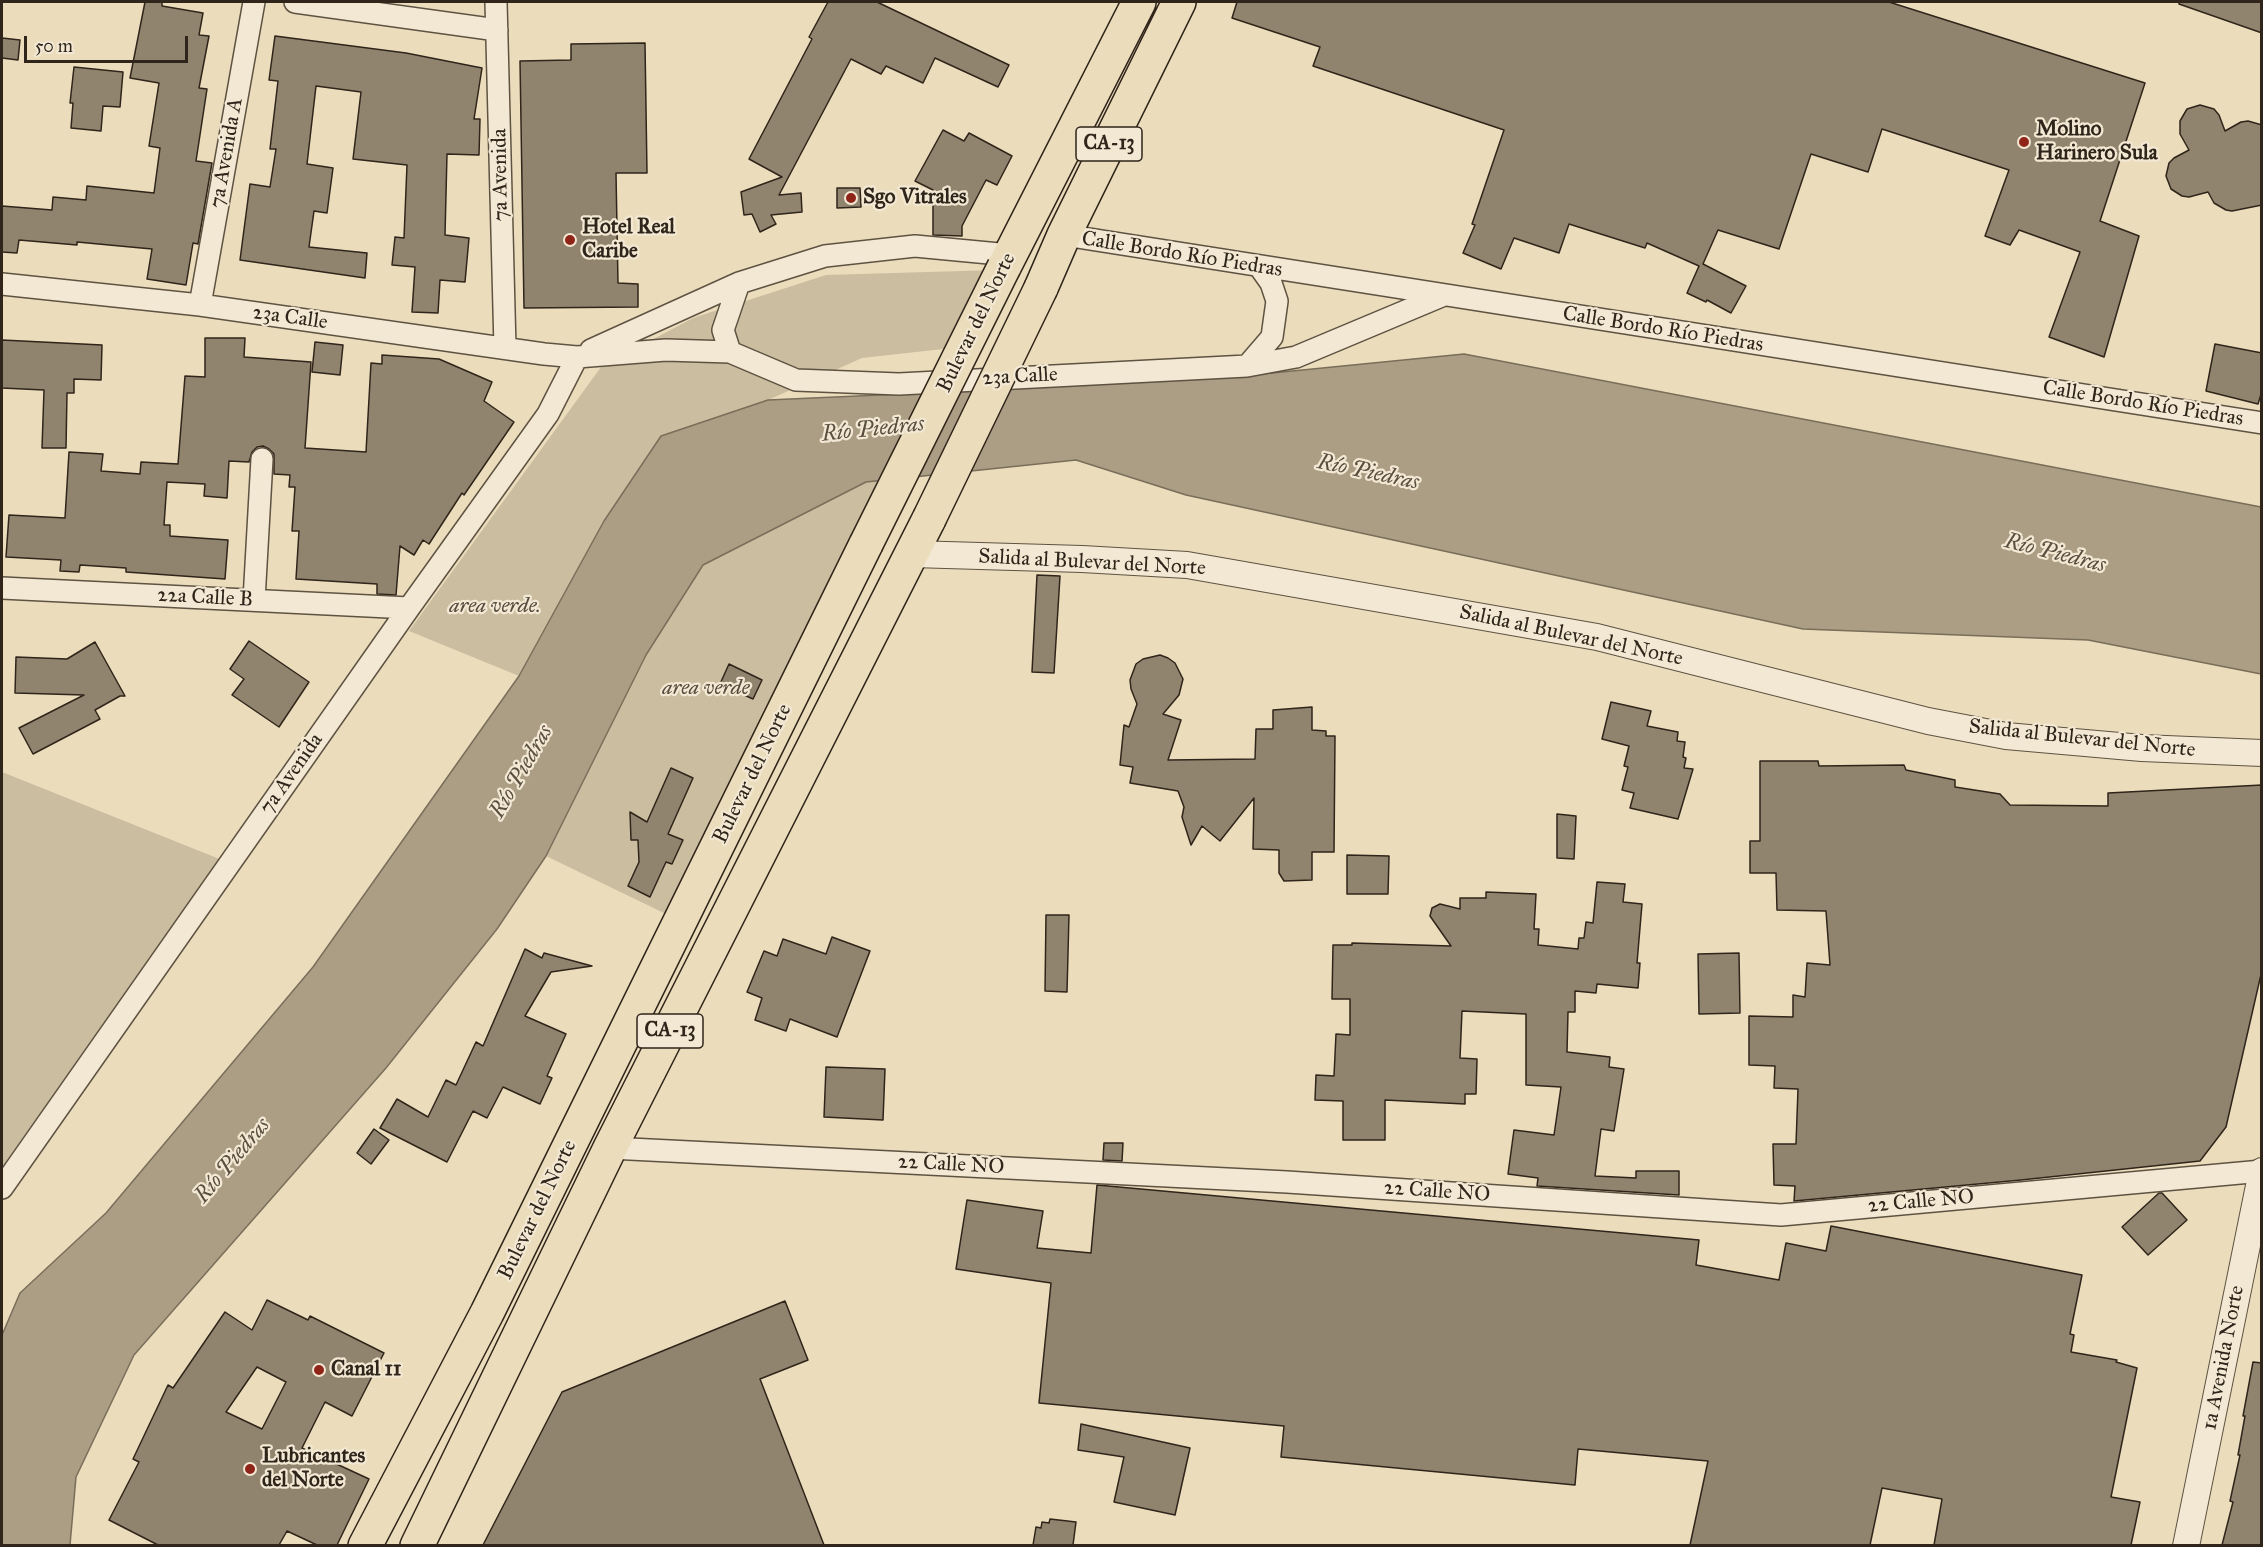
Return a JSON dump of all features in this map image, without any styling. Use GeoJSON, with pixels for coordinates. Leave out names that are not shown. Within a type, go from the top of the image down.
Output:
{"type":"FeatureCollection","features":[{"type":"Feature","properties":{"kind":"highway","name":"Bulevar del Norte"},"geometry":{"type":"LineString","coordinates":[[365,1545],[487,1312],[866,544],[1139,2]]}},
{"type":"Feature","properties":{"kind":"highway","name":"Bulevar del Norte"},"geometry":{"type":"LineString","coordinates":[[417,1545],[610,1148],[912,554],[1041,288],[1064,235],[1179,2]]}},
{"type":"Feature","properties":{"kind":"street","name":"7a Avenida A"},"geometry":{"type":"LineString","coordinates":[[200,305],[254,2]]}},
{"type":"Feature","properties":{"kind":"street"},"geometry":{"type":"LineString","coordinates":[[295,2],[497,30]]}},
{"type":"Feature","properties":{"kind":"street","name":"7a Avenida"},"geometry":{"type":"LineString","coordinates":[[496,2],[505,348]]}},
{"type":"Feature","properties":{"kind":"street","name":"Calle Bordo Río Piedras"},"geometry":{"type":"LineString","coordinates":[[1064,235],[2262,423]]}},
{"type":"Feature","properties":{"kind":"street","name":"23a Calle"},"geometry":{"type":"LineString","coordinates":[[577,357],[738,283],[825,256],[915,246],[1007,261]]}},
{"type":"Feature","properties":{"kind":"street"},"geometry":{"type":"LineString","coordinates":[[1247,366],[1272,337],[1277,301],[1270,283],[1259,266]]}},
{"type":"Feature","properties":{"kind":"street"},"geometry":{"type":"LineString","coordinates":[[730,352],[723,330],[738,283]]}},
{"type":"Feature","properties":{"kind":"street","name":"23a Calle"},"geometry":{"type":"LineString","coordinates":[[2,284],[200,305],[544,354],[577,357],[666,350],[730,352],[796,380],[899,384],[1247,366],[1296,357],[1444,295]]}},
{"type":"Feature","properties":{"kind":"street","name":"7a Avenida"},"geometry":{"type":"LineString","coordinates":[[2,1188],[408,608],[548,414],[577,357]]}},
{"type":"Feature","properties":{"kind":"street"},"geometry":{"type":"LineString","coordinates":[[254,600],[262,459]]}},
{"type":"Feature","properties":{"kind":"street","name":"Salida al Bulevar del Norte"},"geometry":{"type":"LineString","coordinates":[[912,554],[1187,565],[1597,637],[1928,722],[2006,736],[2142,748],[2262,753]]}},
{"type":"Feature","properties":{"kind":"street","name":"22a Calle B"},"geometry":{"type":"LineString","coordinates":[[2,588],[408,608]]}},
{"type":"Feature","properties":{"kind":"street","name":"22 Calle NO"},"geometry":{"type":"LineString","coordinates":[[610,1148],[1287,1182],[1782,1215],[2262,1171]]}},
{"type":"Feature","properties":{"kind":"street","name":"1a Avenida Norte"},"geometry":{"type":"LineString","coordinates":[[2186,1545],[2257,1217],[2262,1171]]}},
{"type":"Feature","properties":{"kind":"green space","name":"area verde."},"geometry":{"type":"Polygon","coordinates":[[[995,270],[952,348],[862,358],[768,400],[661,436],[604,521],[519,676],[409,631],[601,367],[693,318],[826,275],[995,270]]]}},
{"type":"Feature","properties":{"kind":"green space","name":"area verde"},"geometry":{"type":"Polygon","coordinates":[[[889,480],[668,915],[546,856],[646,655],[703,565],[866,482],[889,480]]]}},
{"type":"Feature","properties":{"kind":"green space"},"geometry":{"type":"Polygon","coordinates":[[[2,772],[227,862],[2,1176],[2,772]]]}},
{"type":"Feature","properties":{"kind":"water","name":"Río Piedras"},"geometry":{"type":"Polygon","coordinates":[[[1464,354],[2261,507],[2261,674],[2088,640],[1803,629],[1186,495],[1076,460],[866,482],[703,565],[646,655],[546,856],[497,929],[386,1068],[134,1355],[76,1477],[70,1545],[2,1546],[2,1335],[20,1293],[106,1213],[313,967],[519,676],[604,521],[661,436],[768,400],[1272,373],[1464,354]]]}},
{"type":"Feature","properties":{"kind":"building"},"geometry":{"type":"Polygon","coordinates":[[[145,2],[162,2],[162,6],[203,13],[199,35],[209,36],[199,88],[207,89],[196,161],[212,163],[198,244],[193,243],[186,285],[147,279],[152,249],[77,242],[77,245],[19,240],[17,253],[2,252],[2,206],[52,210],[53,197],[86,200],[87,186],[154,193],[160,148],[149,146],[159,83],[130,78],[145,2]]]}},
{"type":"Feature","properties":{"kind":"building"},"geometry":{"type":"Polygon","coordinates":[[[828,2],[877,2],[1009,65],[998,87],[935,58],[923,83],[886,66],[881,74],[851,59],[779,195],[801,193],[802,212],[771,215],[776,224],[760,232],[752,214],[744,215],[741,192],[782,177],[749,159],[812,39],[809,37],[828,2]]]}},
{"type":"Feature","properties":{"kind":"building"},"geometry":{"type":"Polygon","coordinates":[[[1237,2],[1889,2],[2145,83],[2100,221],[2139,236],[2104,357],[2049,337],[2080,252],[2019,230],[2010,245],[1985,236],[2009,170],[1882,129],[1868,172],[1811,154],[1779,249],[1718,230],[1703,264],[1746,286],[1731,313],[1707,300],[1706,302],[1687,293],[1699,266],[1647,243],[1645,248],[1569,224],[1559,253],[1514,238],[1501,269],[1463,253],[1475,225],[1472,224],[1504,130],[1313,66],[1320,47],[1232,18],[1237,2]]]}},
{"type":"Feature","properties":{"kind":"building"},"geometry":{"type":"Polygon","coordinates":[[[2179,2],[2262,2],[2262,33],[2179,4],[2179,2]]]}},
{"type":"Feature","properties":{"kind":"building"},"geometry":{"type":"Polygon","coordinates":[[[275,36],[406,53],[482,68],[474,119],[480,119],[479,155],[447,154],[445,235],[469,238],[465,282],[440,280],[438,313],[412,312],[415,267],[392,265],[395,237],[404,238],[407,165],[353,159],[361,92],[316,86],[307,164],[333,168],[327,213],[314,211],[309,247],[367,253],[365,278],[240,260],[250,184],[270,187],[276,149],[270,149],[278,81],[269,80],[275,36]]]}},
{"type":"Feature","properties":{"kind":"building"},"geometry":{"type":"Polygon","coordinates":[[[2,38],[20,40],[18,60],[2,58],[2,38]]]}},
{"type":"Feature","properties":{"kind":"building","name":"Hotel Real Caribe"},"geometry":{"type":"Polygon","coordinates":[[[645,43],[647,173],[616,173],[618,283],[638,284],[638,307],[524,308],[520,61],[571,60],[571,44],[645,43]]]}},
{"type":"Feature","properties":{"kind":"building"},"geometry":{"type":"Polygon","coordinates":[[[74,67],[123,72],[120,107],[103,106],[101,131],[71,128],[73,103],[70,103],[74,67]]]}},
{"type":"Feature","properties":{"kind":"building"},"geometry":{"type":"Polygon","coordinates":[[[2200,105],[2214,109],[2225,131],[2241,122],[2248,121],[2262,125],[2262,205],[2232,211],[2226,210],[2214,203],[2208,192],[2189,197],[2182,196],[2171,189],[2166,176],[2169,163],[2189,150],[2180,134],[2180,121],[2187,109],[2200,105]]]}},
{"type":"Feature","properties":{"kind":"building"},"geometry":{"type":"Polygon","coordinates":[[[943,130],[964,141],[969,133],[1012,156],[997,185],[986,180],[962,226],[962,236],[933,235],[933,190],[915,181],[943,130]]]}},
{"type":"Feature","properties":{"kind":"building"},"geometry":{"type":"Polygon","coordinates":[[[837,188],[860,188],[861,207],[837,208],[837,188]]]}},
{"type":"Feature","properties":{"kind":"building"},"geometry":{"type":"Polygon","coordinates":[[[205,338],[245,338],[244,357],[311,362],[305,448],[366,452],[371,363],[382,364],[382,355],[439,359],[492,382],[484,401],[514,422],[464,495],[462,493],[429,544],[423,540],[414,555],[400,546],[396,595],[377,594],[377,584],[296,579],[299,531],[292,531],[295,487],[289,487],[290,475],[274,474],[274,454],[263,446],[257,447],[252,452],[249,462],[229,461],[227,498],[204,496],[205,484],[167,482],[164,525],[170,525],[170,536],[228,540],[225,579],[126,572],[126,568],[80,565],[79,572],[60,571],[61,560],[6,557],[9,515],[65,518],[69,452],[103,454],[101,471],[140,474],[141,462],[178,464],[185,376],[205,377],[205,338]]]}},
{"type":"Feature","properties":{"kind":"building"},"geometry":{"type":"Polygon","coordinates":[[[2,340],[102,345],[101,380],[74,379],[74,393],[67,393],[66,448],[42,448],[44,390],[2,388],[2,340]]]}},
{"type":"Feature","properties":{"kind":"building"},"geometry":{"type":"Polygon","coordinates":[[[315,342],[343,345],[340,375],[312,372],[315,342]]]}},
{"type":"Feature","properties":{"kind":"building"},"geometry":{"type":"Polygon","coordinates":[[[2215,344],[2262,353],[2262,391],[2258,404],[2206,391],[2215,344]]]}},
{"type":"Feature","properties":{"kind":"building"},"geometry":{"type":"Polygon","coordinates":[[[1037,575],[1060,576],[1054,673],[1032,672],[1037,575]]]}},
{"type":"Feature","properties":{"kind":"building"},"geometry":{"type":"Polygon","coordinates":[[[249,641],[309,682],[279,727],[232,695],[244,679],[230,669],[249,641]]]}},
{"type":"Feature","properties":{"kind":"building"},"geometry":{"type":"Polygon","coordinates":[[[95,642],[125,696],[120,696],[95,710],[100,719],[33,754],[19,728],[84,695],[15,693],[16,657],[67,659],[95,642]]]}},
{"type":"Feature","properties":{"kind":"building"},"geometry":{"type":"Polygon","coordinates":[[[1160,655],[1175,663],[1183,679],[1179,695],[1163,714],[1181,720],[1168,760],[1255,759],[1256,729],[1273,729],[1273,710],[1312,707],[1312,730],[1326,731],[1326,736],[1335,736],[1334,852],[1312,852],[1312,880],[1284,881],[1279,873],[1279,850],[1253,849],[1254,798],[1220,841],[1202,826],[1191,845],[1182,817],[1184,807],[1178,791],[1130,783],[1133,767],[1120,765],[1124,725],[1129,727],[1137,704],[1130,680],[1136,664],[1143,659],[1160,655]]]}},
{"type":"Feature","properties":{"kind":"building"},"geometry":{"type":"Polygon","coordinates":[[[729,664],[762,680],[753,699],[720,684],[729,664]]]}},
{"type":"Feature","properties":{"kind":"building"},"geometry":{"type":"Polygon","coordinates":[[[1611,702],[1651,711],[1647,726],[1678,732],[1677,741],[1685,742],[1684,768],[1693,769],[1678,819],[1630,808],[1634,793],[1622,790],[1628,767],[1624,766],[1629,746],[1602,739],[1611,702]]]}},
{"type":"Feature","properties":{"kind":"building"},"geometry":{"type":"Polygon","coordinates":[[[1760,761],[1818,761],[1819,766],[1904,765],[1906,770],[1955,780],[1955,787],[2000,794],[2010,805],[2108,806],[2108,793],[2262,785],[2262,970],[2226,1127],[2200,1161],[1794,1201],[1795,1186],[1774,1185],[1773,1144],[1796,1144],[1798,1089],[1774,1088],[1775,1066],[1749,1065],[1749,1016],[1793,1017],[1793,995],[1805,997],[1807,963],[1830,965],[1826,911],[1777,910],[1776,873],[1750,873],[1750,841],[1760,841],[1760,761]]]}},
{"type":"Feature","properties":{"kind":"building"},"geometry":{"type":"Polygon","coordinates":[[[671,768],[693,778],[668,834],[683,840],[672,864],[666,862],[650,897],[628,886],[639,862],[638,840],[631,840],[630,812],[647,822],[671,768]]]}},
{"type":"Feature","properties":{"kind":"building"},"geometry":{"type":"Polygon","coordinates":[[[1557,814],[1576,816],[1574,859],[1557,858],[1557,814]]]}},
{"type":"Feature","properties":{"kind":"building"},"geometry":{"type":"Polygon","coordinates":[[[1347,855],[1389,856],[1388,894],[1347,894],[1347,855]]]}},
{"type":"Feature","properties":{"kind":"building"},"geometry":{"type":"Polygon","coordinates":[[[1597,882],[1625,884],[1623,902],[1642,904],[1637,963],[1640,963],[1638,988],[1597,984],[1596,993],[1575,991],[1575,1012],[1568,1012],[1567,1052],[1610,1057],[1609,1067],[1624,1069],[1614,1131],[1601,1129],[1595,1176],[1636,1178],[1636,1171],[1679,1171],[1679,1195],[1537,1186],[1538,1178],[1508,1174],[1514,1130],[1554,1135],[1561,1087],[1526,1085],[1526,1014],[1462,1011],[1460,1058],[1477,1059],[1476,1094],[1465,1094],[1465,1104],[1385,1100],[1385,1140],[1343,1140],[1343,1101],[1315,1100],[1316,1075],[1334,1076],[1336,1034],[1350,1035],[1350,999],[1332,999],[1333,945],[1352,945],[1352,943],[1451,946],[1430,916],[1432,908],[1440,904],[1460,909],[1460,898],[1486,898],[1486,892],[1536,894],[1534,929],[1539,929],[1538,945],[1578,949],[1579,938],[1584,938],[1586,922],[1593,923],[1597,882]]]}},
{"type":"Feature","properties":{"kind":"building"},"geometry":{"type":"Polygon","coordinates":[[[1046,915],[1069,915],[1067,992],[1045,991],[1046,915]]]}},
{"type":"Feature","properties":{"kind":"building"},"geometry":{"type":"Polygon","coordinates":[[[832,937],[870,951],[837,1037],[790,1019],[786,1031],[755,1020],[762,998],[747,992],[764,951],[777,956],[783,939],[826,954],[832,937]]]}},
{"type":"Feature","properties":{"kind":"building"},"geometry":{"type":"Polygon","coordinates":[[[525,949],[542,958],[544,953],[592,966],[551,972],[525,1016],[566,1034],[547,1076],[552,1078],[540,1104],[503,1087],[487,1118],[473,1111],[447,1162],[380,1128],[397,1099],[428,1117],[446,1080],[456,1085],[476,1042],[483,1046],[525,949]]]}},
{"type":"Feature","properties":{"kind":"building"},"geometry":{"type":"Polygon","coordinates":[[[1739,953],[1740,1013],[1699,1014],[1698,954],[1739,953]]]}},
{"type":"Feature","properties":{"kind":"building"},"geometry":{"type":"Polygon","coordinates":[[[826,1067],[885,1069],[883,1120],[824,1117],[826,1067]]]}},
{"type":"Feature","properties":{"kind":"building"},"geometry":{"type":"Polygon","coordinates":[[[374,1129],[389,1140],[371,1164],[357,1153],[374,1129]]]}},
{"type":"Feature","properties":{"kind":"building"},"geometry":{"type":"Polygon","coordinates":[[[1104,1143],[1123,1143],[1122,1161],[1103,1160],[1104,1143]]]}},
{"type":"Feature","properties":{"kind":"building"},"geometry":{"type":"Polygon","coordinates":[[[1097,1185],[1699,1240],[1696,1265],[1779,1280],[1786,1243],[1826,1251],[1831,1226],[2082,1275],[2070,1334],[2074,1335],[2071,1352],[2117,1360],[2116,1362],[2137,1368],[2111,1497],[2140,1502],[2131,1545],[1934,1545],[1942,1499],[1882,1488],[1870,1545],[1690,1545],[1708,1461],[1578,1449],[1575,1485],[1281,1457],[1284,1426],[1039,1403],[1051,1283],[956,1269],[967,1200],[1043,1211],[1037,1248],[1091,1253],[1097,1185]]]}},
{"type":"Feature","properties":{"kind":"building"},"geometry":{"type":"Polygon","coordinates":[[[2159,1193],[2162,1193],[2187,1220],[2148,1255],[2122,1227],[2159,1193]]]}},
{"type":"Feature","properties":{"kind":"building"},"geometry":{"type":"Polygon","coordinates":[[[267,1300],[308,1320],[310,1316],[384,1353],[352,1416],[325,1402],[302,1448],[369,1479],[337,1545],[317,1545],[287,1531],[279,1545],[158,1545],[109,1520],[139,1462],[133,1459],[168,1385],[173,1388],[225,1312],[252,1330],[267,1300]],[[257,1367],[226,1412],[262,1429],[286,1382],[257,1367]]]}},
{"type":"Feature","properties":{"kind":"building"},"geometry":{"type":"Polygon","coordinates":[[[785,1301],[808,1360],[760,1379],[824,1545],[483,1545],[562,1392],[785,1301]]]}},
{"type":"Feature","properties":{"kind":"building"},"geometry":{"type":"Polygon","coordinates":[[[2253,1362],[2262,1363],[2262,1545],[2222,1545],[2233,1502],[2230,1501],[2240,1455],[2238,1455],[2245,1416],[2243,1416],[2253,1362]]]}},
{"type":"Feature","properties":{"kind":"building"},"geometry":{"type":"Polygon","coordinates":[[[1081,1424],[1190,1448],[1175,1515],[1114,1502],[1124,1457],[1078,1450],[1081,1424]]]}},
{"type":"Feature","properties":{"kind":"building"},"geometry":{"type":"Polygon","coordinates":[[[1050,1519],[1076,1522],[1073,1545],[1033,1545],[1036,1527],[1041,1528],[1042,1522],[1049,1523],[1050,1519]]]}},
{"type":"Feature","properties":{"kind":"place","name":"Molino Harinero Sula"},"geometry":{"type":"Point","coordinates":[2024,142]}},
{"type":"Feature","properties":{"kind":"place","name":"Sgo Vitrales"},"geometry":{"type":"Point","coordinates":[851,198]}},
{"type":"Feature","properties":{"kind":"place","name":"Hotel Real Caribe"},"geometry":{"type":"Point","coordinates":[570,240]}},
{"type":"Feature","properties":{"kind":"place","name":"Canal 11"},"geometry":{"type":"Point","coordinates":[319,1370]}},
{"type":"Feature","properties":{"kind":"place","name":"Lubricantes del Norte"},"geometry":{"type":"Point","coordinates":[250,1469]}}]}
